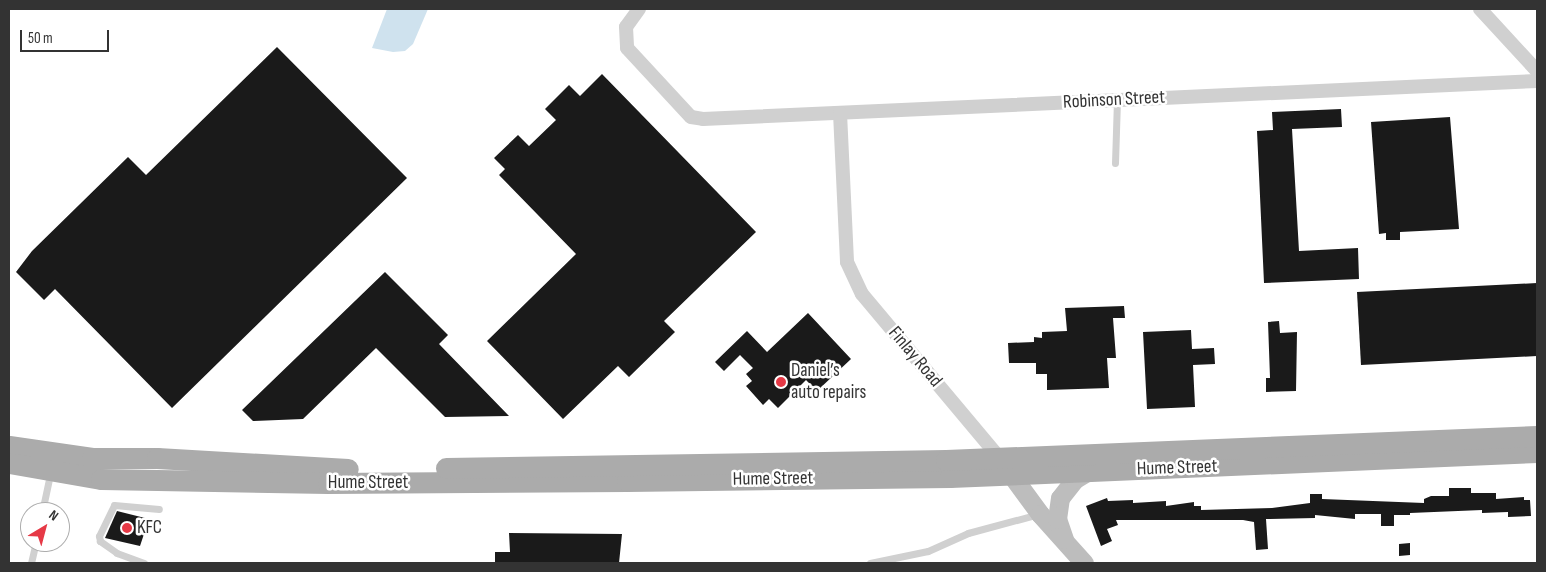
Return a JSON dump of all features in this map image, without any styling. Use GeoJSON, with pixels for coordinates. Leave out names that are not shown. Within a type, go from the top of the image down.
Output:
{"type":"FeatureCollection","features":[{"type":"Feature","properties":{"kind":"main road","name":"Hume Street"},"geometry":{"type":"LineString","coordinates":[[9,463],[51,472],[101,479],[328,483],[1005,466],[1537,436]]}},
{"type":"Feature","properties":{"kind":"main road","name":"Hume Street"},"geometry":{"type":"LineString","coordinates":[[9,446],[92,458],[158,458],[331,469],[1005,466],[1090,470],[1537,452]]}},
{"type":"Feature","properties":{"kind":"street","name":"Robinson Street"},"geometry":{"type":"LineString","coordinates":[[639,9],[626,27],[627,48],[691,117],[717,119],[1537,81]]}},
{"type":"Feature","properties":{"kind":"street"},"geometry":{"type":"LineString","coordinates":[[1480,9],[1537,71]]}},
{"type":"Feature","properties":{"kind":"street","name":"Finlay Road"},"geometry":{"type":"LineString","coordinates":[[840,112],[847,262],[862,294],[1005,466],[1040,514],[1084,563]]}},
{"type":"Feature","properties":{"kind":"street"},"geometry":{"type":"LineString","coordinates":[[1068,547],[1057,520],[1060,498],[1075,479],[1090,470]]}},
{"type":"Feature","properties":{"kind":"lane"},"geometry":{"type":"LineString","coordinates":[[1115,164],[1117,100]]}},
{"type":"Feature","properties":{"kind":"lane"},"geometry":{"type":"LineString","coordinates":[[44,502],[51,472]]}},
{"type":"Feature","properties":{"kind":"lane"},"geometry":{"type":"LineString","coordinates":[[144,563],[117,553],[100,541],[98,536],[114,505],[159,510]]}},
{"type":"Feature","properties":{"kind":"lane"},"geometry":{"type":"LineString","coordinates":[[870,563],[902,558],[928,551],[968,533],[1040,514]]}},
{"type":"Feature","properties":{"kind":"lane"},"geometry":{"type":"LineString","coordinates":[[894,563],[902,558]]}},
{"type":"Feature","properties":{"kind":"water"},"geometry":{"type":"Polygon","coordinates":[[[387,9],[428,9],[413,44],[405,51],[393,52],[372,48],[387,9]]]}},
{"type":"Feature","properties":{"kind":"building"},"geometry":{"type":"Polygon","coordinates":[[[277,47],[407,178],[172,408],[55,289],[44,300],[16,272],[32,251],[128,157],[146,175],[277,47]]]}},
{"type":"Feature","properties":{"kind":"building"},"geometry":{"type":"Polygon","coordinates":[[[602,74],[756,232],[664,321],[675,332],[629,377],[618,366],[563,419],[487,341],[576,254],[499,175],[505,169],[494,158],[518,135],[529,146],[556,120],[545,109],[569,85],[580,96],[602,74]]]}},
{"type":"Feature","properties":{"kind":"building"},"geometry":{"type":"Polygon","coordinates":[[[1341,109],[1342,127],[1292,129],[1299,251],[1358,248],[1359,279],[1264,283],[1257,131],[1273,130],[1272,112],[1341,109]]]}},
{"type":"Feature","properties":{"kind":"building"},"geometry":{"type":"Polygon","coordinates":[[[1450,117],[1459,229],[1400,232],[1400,240],[1386,240],[1386,233],[1379,234],[1371,122],[1450,117]]]}},
{"type":"Feature","properties":{"kind":"building"},"geometry":{"type":"Polygon","coordinates":[[[385,272],[448,335],[439,344],[509,416],[445,417],[376,348],[303,419],[253,421],[242,410],[385,272]]]}},
{"type":"Feature","properties":{"kind":"building"},"geometry":{"type":"Polygon","coordinates":[[[1537,283],[1537,356],[1361,365],[1357,292],[1537,283]]]}},
{"type":"Feature","properties":{"kind":"building"},"geometry":{"type":"Polygon","coordinates":[[[1124,306],[1125,318],[1113,318],[1116,358],[1107,358],[1109,388],[1047,390],[1047,374],[1036,374],[1036,363],[1009,363],[1008,343],[1034,342],[1034,337],[1042,338],[1042,332],[1067,331],[1065,308],[1124,306]]]}},
{"type":"Feature","properties":{"kind":"building"},"geometry":{"type":"Polygon","coordinates":[[[808,313],[851,359],[817,391],[806,380],[778,408],[769,399],[763,405],[746,386],[752,381],[746,374],[753,368],[740,355],[724,371],[715,362],[747,331],[767,352],[808,313]]]}},
{"type":"Feature","properties":{"kind":"building"},"geometry":{"type":"Polygon","coordinates":[[[1279,321],[1280,333],[1297,332],[1296,391],[1266,392],[1266,378],[1270,378],[1268,322],[1279,321]]]}},
{"type":"Feature","properties":{"kind":"building"},"geometry":{"type":"Polygon","coordinates":[[[1191,330],[1192,349],[1214,348],[1215,364],[1193,365],[1195,407],[1147,409],[1143,332],[1191,330]]]}},
{"type":"Feature","properties":{"kind":"building"},"geometry":{"type":"Polygon","coordinates":[[[1449,488],[1471,488],[1471,493],[1496,493],[1496,499],[1524,497],[1524,500],[1530,500],[1531,516],[1508,517],[1508,512],[1482,513],[1482,510],[1410,513],[1410,515],[1394,515],[1394,526],[1381,526],[1381,514],[1355,514],[1355,519],[1315,515],[1315,518],[1266,519],[1268,549],[1256,550],[1254,522],[1243,520],[1116,520],[1118,525],[1107,529],[1112,541],[1101,546],[1086,506],[1107,498],[1108,501],[1133,500],[1133,503],[1166,501],[1166,506],[1194,502],[1194,506],[1201,506],[1201,510],[1272,508],[1310,503],[1310,494],[1322,494],[1322,499],[1424,503],[1424,499],[1431,496],[1449,496],[1449,488]]]}},
{"type":"Feature","properties":{"kind":"building","name":"KFC"},"geometry":{"type":"Polygon","coordinates":[[[117,511],[149,519],[140,546],[105,538],[117,511]]]}},
{"type":"Feature","properties":{"kind":"building"},"geometry":{"type":"Polygon","coordinates":[[[509,533],[622,534],[619,563],[495,563],[495,552],[510,552],[509,533]]]}},
{"type":"Feature","properties":{"kind":"building"},"geometry":{"type":"Polygon","coordinates":[[[1410,543],[1410,555],[1399,556],[1399,544],[1410,543]]]}},
{"type":"Feature","properties":{"kind":"place","name":"Daniel’s auto repairs"},"geometry":{"type":"Point","coordinates":[781,382]}},
{"type":"Feature","properties":{"kind":"place","name":"KFC"},"geometry":{"type":"Point","coordinates":[127,528]}}]}
